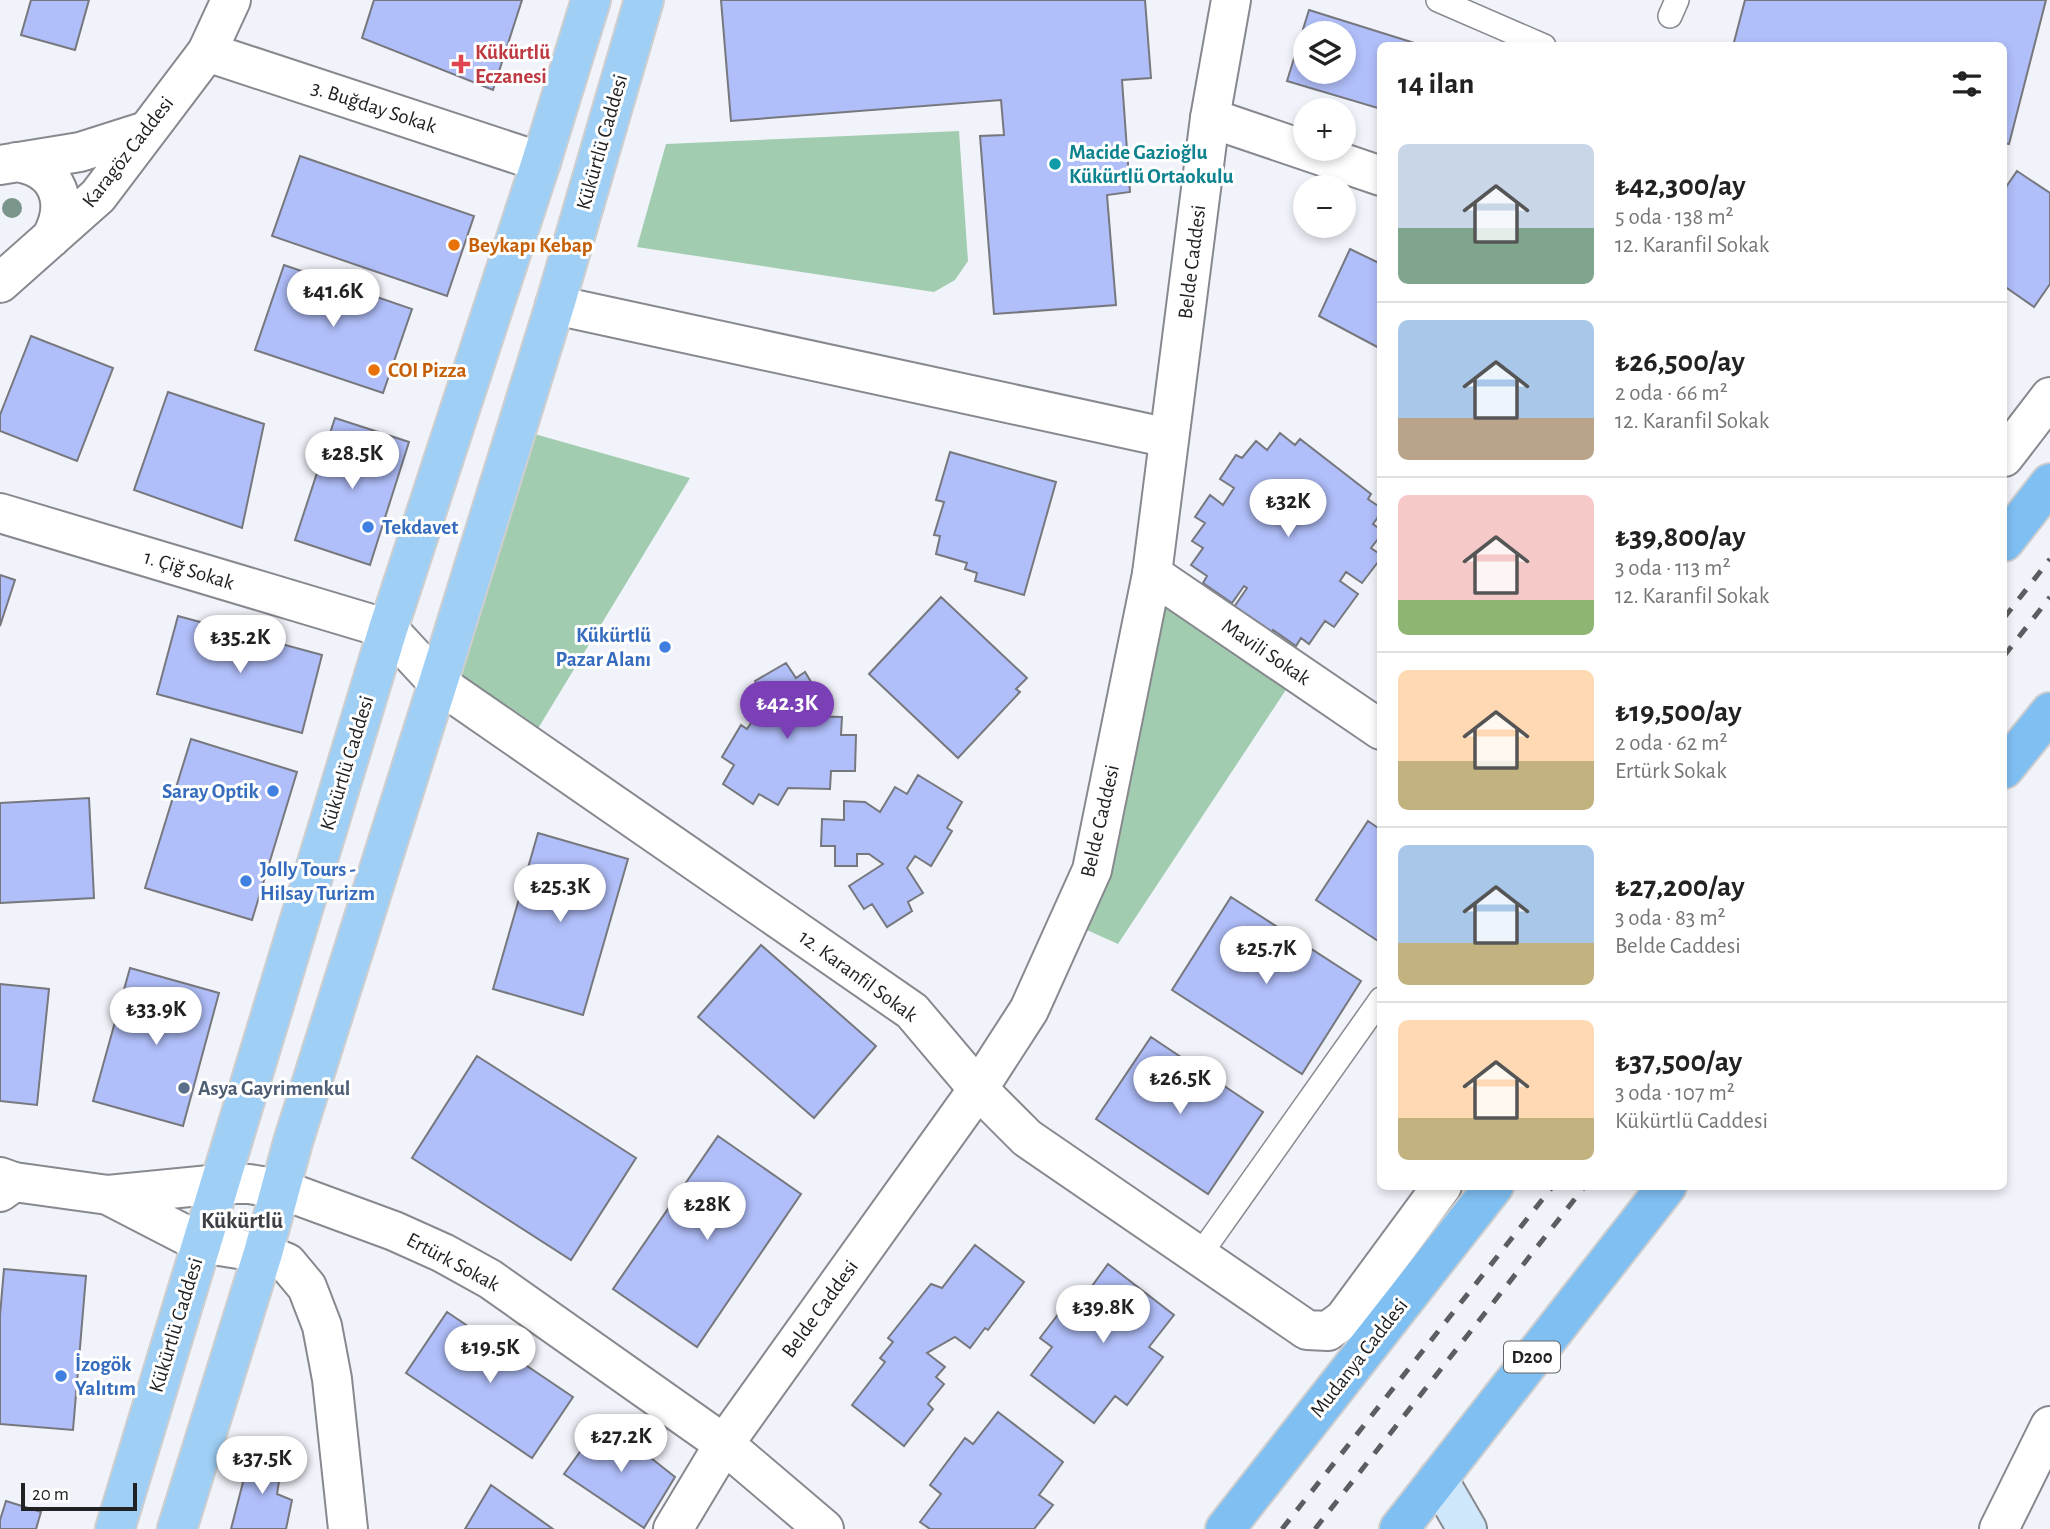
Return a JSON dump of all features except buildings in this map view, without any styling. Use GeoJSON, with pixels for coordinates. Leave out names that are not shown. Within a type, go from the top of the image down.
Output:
{"type":"FeatureCollection","features":[{"type":"Feature","properties":{"kind":"highway"},"geometry":{"type":"LineString","coordinates":[[2007,538],[2050,484]]}},
{"type":"Feature","properties":{"kind":"highway"},"geometry":{"type":"LineString","coordinates":[[2007,765],[2050,712]]}},
{"type":"Feature","properties":{"kind":"highway","name":"Mudanya Caddesi"},"geometry":{"type":"LineString","coordinates":[[1225,1529],[1490,1190]]}},
{"type":"Feature","properties":{"kind":"highway","name":"D200"},"geometry":{"type":"LineString","coordinates":[[1399,1529],[1664,1190]]}},
{"type":"Feature","properties":{"kind":"main road","name":"Kükürtlü Caddesi"},"geometry":{"type":"LineString","coordinates":[[115,1529],[388,629],[541,162],[591,0]]}},
{"type":"Feature","properties":{"kind":"main road","name":"Kükürtlü Caddesi"},"geometry":{"type":"LineString","coordinates":[[177,1529],[263,1253],[293,1142],[555,305],[644,0]]}},
{"type":"Feature","properties":{"kind":"main road"},"geometry":{"type":"LineString","coordinates":[[1438,1479],[1467,1529]]}},
{"type":"Feature","properties":{"kind":"street","name":"Karagöz Caddesi"},"geometry":{"type":"LineString","coordinates":[[0,283],[98,196],[207,52],[231,0]]}},
{"type":"Feature","properties":{"kind":"street","name":"Belde Caddesi"},"geometry":{"type":"LineString","coordinates":[[673,1529],[724,1444],[978,1089],[1029,1010],[1092,870],[1152,574],[1210,118],[1231,0]]}},
{"type":"Feature","properties":{"kind":"street","name":"3. Buğday Sokak"},"geometry":{"type":"LineString","coordinates":[[207,52],[541,162]]}},
{"type":"Feature","properties":{"kind":"street"},"geometry":{"type":"LineString","coordinates":[[1210,118],[1377,175]]}},
{"type":"Feature","properties":{"kind":"street"},"geometry":{"type":"LineString","coordinates":[[8,164],[80,152],[146,131]]}},
{"type":"Feature","properties":{"kind":"street"},"geometry":{"type":"LineString","coordinates":[[0,252],[10,255],[24,254],[45,243],[58,226],[61,211],[60,196],[53,182],[42,171],[29,164],[8,164]]}},
{"type":"Feature","properties":{"kind":"street"},"geometry":{"type":"LineString","coordinates":[[555,305],[1169,438]]}},
{"type":"Feature","properties":{"kind":"street"},"geometry":{"type":"LineString","coordinates":[[2007,453],[2050,397]]}},
{"type":"Feature","properties":{"kind":"street","name":"1. Çiğ Sokak"},"geometry":{"type":"LineString","coordinates":[[0,513],[388,629]]}},
{"type":"Feature","properties":{"kind":"street","name":"Mavili Sokak"},"geometry":{"type":"LineString","coordinates":[[1152,574],[1377,727]]}},
{"type":"Feature","properties":{"kind":"street"},"geometry":{"type":"LineString","coordinates":[[388,629],[438,683]]}},
{"type":"Feature","properties":{"kind":"street","name":"12. Karanfil Sokak"},"geometry":{"type":"LineString","coordinates":[[438,683],[912,1011],[978,1089],[1027,1138],[1307,1330],[1328,1331],[1344,1320],[1439,1190]]}},
{"type":"Feature","properties":{"kind":"street"},"geometry":{"type":"LineString","coordinates":[[5,1184],[108,1195],[201,1243],[263,1253],[287,1264],[307,1287],[322,1326],[332,1379],[348,1529]]}},
{"type":"Feature","properties":{"kind":"street","name":"Ertürk Sokak"},"geometry":{"type":"LineString","coordinates":[[108,1195],[220,1184],[249,1184],[280,1189],[394,1231],[443,1253],[490,1279],[724,1444],[824,1529]]}},
{"type":"Feature","properties":{"kind":"street"},"geometry":{"type":"LineString","coordinates":[[1999,1529],[2050,1426]]}},
{"type":"Feature","properties":{"kind":"lane"},"geometry":{"type":"LineString","coordinates":[[1438,0],[1535,42]]}},
{"type":"Feature","properties":{"kind":"lane"},"geometry":{"type":"LineString","coordinates":[[1199,1256],[1377,1005]]}},
{"type":"Feature","properties":{"kind":"green space"},"geometry":{"type":"Polygon","coordinates":[[[959,131],[968,261],[955,280],[934,292],[637,247],[666,144],[959,131]]]}},
{"type":"Feature","properties":{"kind":"green space"},"geometry":{"type":"Polygon","coordinates":[[[517,429],[690,478],[528,745],[438,683],[517,429]]]}},
{"type":"Feature","properties":{"kind":"green space"},"geometry":{"type":"Polygon","coordinates":[[[1152,574],[1297,673],[1118,944],[1069,922],[1152,574]]]}},
{"type":"Feature","properties":{"kind":"railway"},"geometry":{"type":"LineString","coordinates":[[2007,614],[2050,559]]}},
{"type":"Feature","properties":{"kind":"railway"},"geometry":{"type":"LineString","coordinates":[[2007,652],[2050,597]]}},
{"type":"Feature","properties":{"kind":"railway"},"geometry":{"type":"LineString","coordinates":[[1282,1529],[1550,1190]]}},
{"type":"Feature","properties":{"kind":"railway"},"geometry":{"type":"LineString","coordinates":[[1315,1529],[1582,1190]]}},
{"type":"Feature","properties":{"kind":"place","name":"Kükürtlü Eczanesi"},"geometry":{"type":"Point","coordinates":[461,64]}},
{"type":"Feature","properties":{"kind":"place","name":"Macide Gazioğlu Kükürtlü Ortaokulu"},"geometry":{"type":"Point","coordinates":[1055,164]}},
{"type":"Feature","properties":{"kind":"place","name":"Beykapı Kebap"},"geometry":{"type":"Point","coordinates":[454,245]}},
{"type":"Feature","properties":{"kind":"place","name":"COI Pizza"},"geometry":{"type":"Point","coordinates":[374,370]}},
{"type":"Feature","properties":{"kind":"place","name":"Tekdavet"},"geometry":{"type":"Point","coordinates":[368,527]}},
{"type":"Feature","properties":{"kind":"place","name":"Kükürtlü Pazar Alanı"},"geometry":{"type":"Point","coordinates":[665,647]}},
{"type":"Feature","properties":{"kind":"place","name":"Saray Optik"},"geometry":{"type":"Point","coordinates":[273,791]}},
{"type":"Feature","properties":{"kind":"place","name":"Jolly Tours - Hilsay Turizm"},"geometry":{"type":"Point","coordinates":[246,881]}},
{"type":"Feature","properties":{"kind":"place","name":"Asya Gayrimenkul"},"geometry":{"type":"Point","coordinates":[184,1088]}},
{"type":"Feature","properties":{"kind":"place","name":"İzogök Yalıtım"},"geometry":{"type":"Point","coordinates":[61,1376]}},
{"type":"Feature","properties":{"kind":"district","name":"Kükürtlü"},"geometry":{"type":"Point","coordinates":[242,1221]}}]}
